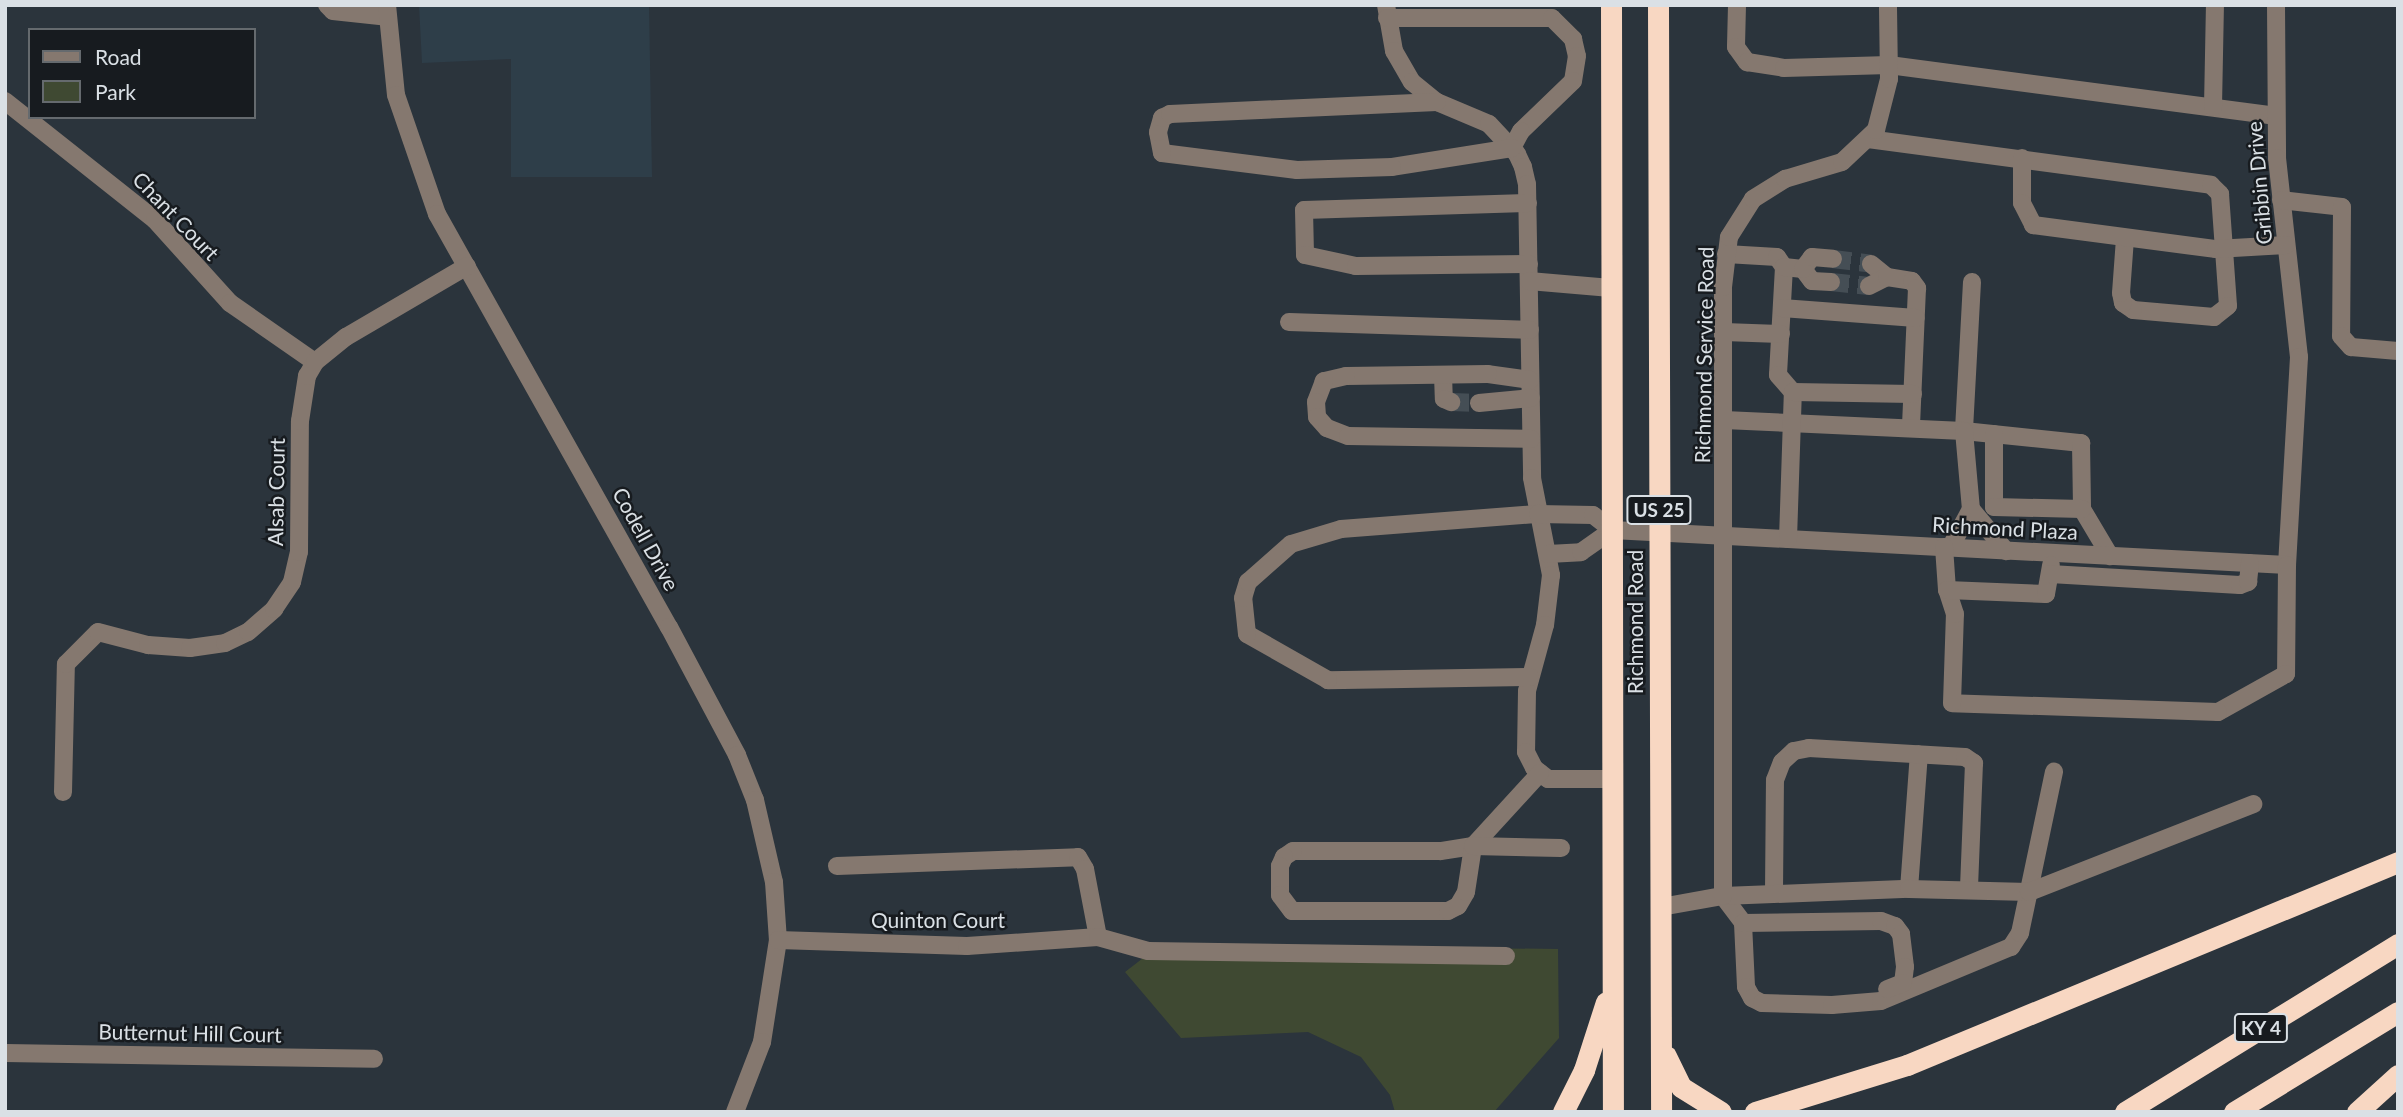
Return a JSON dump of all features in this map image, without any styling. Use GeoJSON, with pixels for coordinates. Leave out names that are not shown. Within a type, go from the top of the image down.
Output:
{"type":"FeatureCollection","features":[{"type":"Feature","properties":{"kind":"highway","name":"Richmond Road"},"geometry":{"type":"LineString","coordinates":[[1611,5],[1613,1112]]}},
{"type":"Feature","properties":{"kind":"highway","name":"Richmond Road"},"geometry":{"type":"LineString","coordinates":[[1658,5],[1661,1112]]}},
{"type":"Feature","properties":{"kind":"highway"},"geometry":{"type":"LineString","coordinates":[[1791,1112],[2398,862]]}},
{"type":"Feature","properties":{"kind":"highway","name":"KY 4"},"geometry":{"type":"LineString","coordinates":[[2125,1112],[2398,944]]}},
{"type":"Feature","properties":{"kind":"highway"},"geometry":{"type":"LineString","coordinates":[[1563,1112],[1593,1047],[1613,973]]}},
{"type":"Feature","properties":{"kind":"highway","name":"KY 4"},"geometry":{"type":"LineString","coordinates":[[2234,1112],[2398,1012]]}},
{"type":"Feature","properties":{"kind":"highway"},"geometry":{"type":"LineString","coordinates":[[1660,1016],[1669,1069],[1676,1082],[1721,1112]]}},
{"type":"Feature","properties":{"kind":"highway"},"geometry":{"type":"LineString","coordinates":[[1755,1112],[1883,1073]]}},
{"type":"Feature","properties":{"kind":"highway"},"geometry":{"type":"LineString","coordinates":[[2357,1112],[2398,1075]]}},
{"type":"Feature","properties":{"kind":"street"},"geometry":{"type":"LineString","coordinates":[[327,5],[333,11],[387,11]]}},
{"type":"Feature","properties":{"kind":"street"},"geometry":{"type":"LineString","coordinates":[[1737,5],[1736,47],[1747,61],[1784,68],[1889,65],[2275,116]]}},
{"type":"Feature","properties":{"kind":"street","name":"Richmond Service Road"},"geometry":{"type":"LineString","coordinates":[[1723,896],[1724,332],[1726,254],[1729,237],[1753,199],[1785,179],[1842,162],[1868,139],[1884,109],[1889,65],[1888,5]]}},
{"type":"Feature","properties":{"kind":"street"},"geometry":{"type":"LineString","coordinates":[[2213,107],[2215,5]]}},
{"type":"Feature","properties":{"kind":"street","name":"Gribbin Drive"},"geometry":{"type":"LineString","coordinates":[[2276,5],[2275,116],[2281,200],[2299,357],[2287,565]]}},
{"type":"Feature","properties":{"kind":"street","name":"Codell Drive"},"geometry":{"type":"LineString","coordinates":[[387,11],[396,95],[408,138],[437,214],[737,755],[766,841],[778,940],[762,1042],[735,1112]]}},
{"type":"Feature","properties":{"kind":"street"},"geometry":{"type":"LineString","coordinates":[[1513,148],[1521,131],[1573,81],[1577,56],[1573,38],[1552,18],[1387,11],[1403,69],[1422,92],[1437,102],[1489,124],[1513,148],[1523,167],[1528,202],[1531,439],[1538,514],[1548,554],[1551,591],[1530,677],[1525,738],[1530,762],[1540,773],[1558,782],[1613,779]]}},
{"type":"Feature","properties":{"kind":"street","name":"Chant Court"},"geometry":{"type":"LineString","coordinates":[[5,101],[155,220],[230,303],[315,362]]}},
{"type":"Feature","properties":{"kind":"street"},"geometry":{"type":"LineString","coordinates":[[1437,102],[1170,114],[1162,118],[1158,132],[1162,153],[1297,170],[1392,167],[1513,148]]}},
{"type":"Feature","properties":{"kind":"street"},"geometry":{"type":"LineString","coordinates":[[1868,139],[2211,185],[2220,194],[2228,306],[2222,314],[2214,317],[2133,310],[2123,303],[2121,293],[2125,238]]}},
{"type":"Feature","properties":{"kind":"street"},"geometry":{"type":"LineString","coordinates":[[2022,158],[2022,203],[2033,225],[2224,249],[2286,245]]}},
{"type":"Feature","properties":{"kind":"street"},"geometry":{"type":"LineString","coordinates":[[2281,200],[2342,207],[2341,336],[2351,346],[2398,351]]}},
{"type":"Feature","properties":{"kind":"street"},"geometry":{"type":"LineString","coordinates":[[1528,202],[1304,210],[1305,255],[1356,266],[1529,273],[1611,288]]}},
{"type":"Feature","properties":{"kind":"street"},"geometry":{"type":"LineString","coordinates":[[1726,254],[1777,257],[1784,267],[1778,375],[1793,392],[1788,539]]}},
{"type":"Feature","properties":{"kind":"street"},"geometry":{"type":"LineString","coordinates":[[315,362],[346,337],[467,265]]}},
{"type":"Feature","properties":{"kind":"street"},"geometry":{"type":"LineString","coordinates":[[1784,267],[1803,269],[1812,281],[1832,271]]}},
{"type":"Feature","properties":{"kind":"street"},"geometry":{"type":"LineString","coordinates":[[1874,276],[1912,281],[1917,288],[1911,428]]}},
{"type":"Feature","properties":{"kind":"street"},"geometry":{"type":"LineString","coordinates":[[1972,282],[1964,431],[1970,509],[1947,547],[1947,590],[1955,614],[1952,703],[2218,712],[2286,674],[2287,565]]}},
{"type":"Feature","properties":{"kind":"street"},"geometry":{"type":"LineString","coordinates":[[1782,308],[1916,318]]}},
{"type":"Feature","properties":{"kind":"street"},"geometry":{"type":"LineString","coordinates":[[1289,322],[1530,330]]}},
{"type":"Feature","properties":{"kind":"street"},"geometry":{"type":"LineString","coordinates":[[1724,332],[1781,334]]}},
{"type":"Feature","properties":{"kind":"street","name":"Alsab Court"},"geometry":{"type":"LineString","coordinates":[[63,792],[66,664],[98,632],[148,645],[190,648],[225,643],[248,632],[284,597],[299,552],[300,421],[307,376],[315,362]]}},
{"type":"Feature","properties":{"kind":"street"},"geometry":{"type":"LineString","coordinates":[[1530,389],[1443,374],[1324,381],[1317,389],[1317,417],[1327,428],[1348,436],[1531,439]]}},
{"type":"Feature","properties":{"kind":"street"},"geometry":{"type":"LineString","coordinates":[[1443,374],[1444,399],[1451,402]]}},
{"type":"Feature","properties":{"kind":"street"},"geometry":{"type":"LineString","coordinates":[[1479,402],[1530,389]]}},
{"type":"Feature","properties":{"kind":"street"},"geometry":{"type":"LineString","coordinates":[[1793,392],[1913,394]]}},
{"type":"Feature","properties":{"kind":"street"},"geometry":{"type":"LineString","coordinates":[[1724,420],[1964,431],[2081,443],[2082,509],[2110,556]]}},
{"type":"Feature","properties":{"kind":"street"},"geometry":{"type":"LineString","coordinates":[[1994,434],[1994,507],[2082,509]]}},
{"type":"Feature","properties":{"kind":"street"},"geometry":{"type":"LineString","coordinates":[[1970,509],[2006,551]]}},
{"type":"Feature","properties":{"kind":"street"},"geometry":{"type":"LineString","coordinates":[[1530,677],[1328,681],[1247,634],[1243,598],[1248,582],[1291,544],[1341,529],[1538,514],[1594,515],[1612,530],[1581,552],[1548,554]]}},
{"type":"Feature","properties":{"kind":"street","name":"Richmond Plaza"},"geometry":{"type":"LineString","coordinates":[[1612,530],[2287,565]]}},
{"type":"Feature","properties":{"kind":"street"},"geometry":{"type":"LineString","coordinates":[[1947,590],[2046,594],[2053,553]]}},
{"type":"Feature","properties":{"kind":"street"},"geometry":{"type":"LineString","coordinates":[[2050,574],[2240,585],[2248,582],[2250,564]]}},
{"type":"Feature","properties":{"kind":"street"},"geometry":{"type":"LineString","coordinates":[[1774,891],[1775,780],[1782,762],[1794,751],[1809,748],[1965,757],[1977,770],[1969,890]]}},
{"type":"Feature","properties":{"kind":"street"},"geometry":{"type":"LineString","coordinates":[[1909,889],[1919,754]]}},
{"type":"Feature","properties":{"kind":"street"},"geometry":{"type":"LineString","coordinates":[[1723,896],[1743,923],[1746,987],[1752,998],[1762,1003],[1832,1005],[1881,1001],[2011,947],[2020,933],[2054,772]]}},
{"type":"Feature","properties":{"kind":"street"},"geometry":{"type":"LineString","coordinates":[[1540,773],[1473,846],[1466,892],[1458,906],[1448,911],[1292,911],[1280,895],[1280,866],[1284,857],[1293,851],[1440,851],[1473,846],[1561,848]]}},
{"type":"Feature","properties":{"kind":"street"},"geometry":{"type":"LineString","coordinates":[[1661,907],[1723,896],[1774,891],[1909,889],[2029,892],[2253,804]]}},
{"type":"Feature","properties":{"kind":"street"},"geometry":{"type":"LineString","coordinates":[[837,866],[1079,857],[1085,869],[1098,937]]}},
{"type":"Feature","properties":{"kind":"street"},"geometry":{"type":"LineString","coordinates":[[1743,923],[1881,921],[1895,926],[1905,950],[1903,983],[1846,995],[1832,1005]]}},
{"type":"Feature","properties":{"kind":"street","name":"Quinton Court"},"geometry":{"type":"LineString","coordinates":[[778,940],[967,946],[1098,937],[1148,951],[1506,956]]}},
{"type":"Feature","properties":{"kind":"street","name":"Butternut Hill Court"},"geometry":{"type":"LineString","coordinates":[[5,1053],[374,1059]]}},
{"type":"Feature","properties":{"kind":"shaded area"},"geometry":{"type":"Polygon","coordinates":[[[419,5],[649,5],[652,177],[511,177],[511,59],[422,63],[419,5]]]}},
{"type":"Feature","properties":{"kind":"green space"},"geometry":{"type":"Polygon","coordinates":[[[1288,946],[1558,949],[1559,1038],[1494,1112],[1395,1112],[1390,1095],[1361,1057],[1308,1032],[1181,1038],[1125,972],[1147,955],[1288,946]]]}},
{"type":"Feature","properties":{"kind":"tunnel"},"geometry":{"type":"LineString","coordinates":[[1833,259],[1871,264]]}},
{"type":"Feature","properties":{"kind":"tunnel"},"geometry":{"type":"LineString","coordinates":[[1831,282],[1869,286]]}},
{"type":"Feature","properties":{"kind":"tunnel"},"geometry":{"type":"LineString","coordinates":[[1451,402],[1479,403]]}}]}
